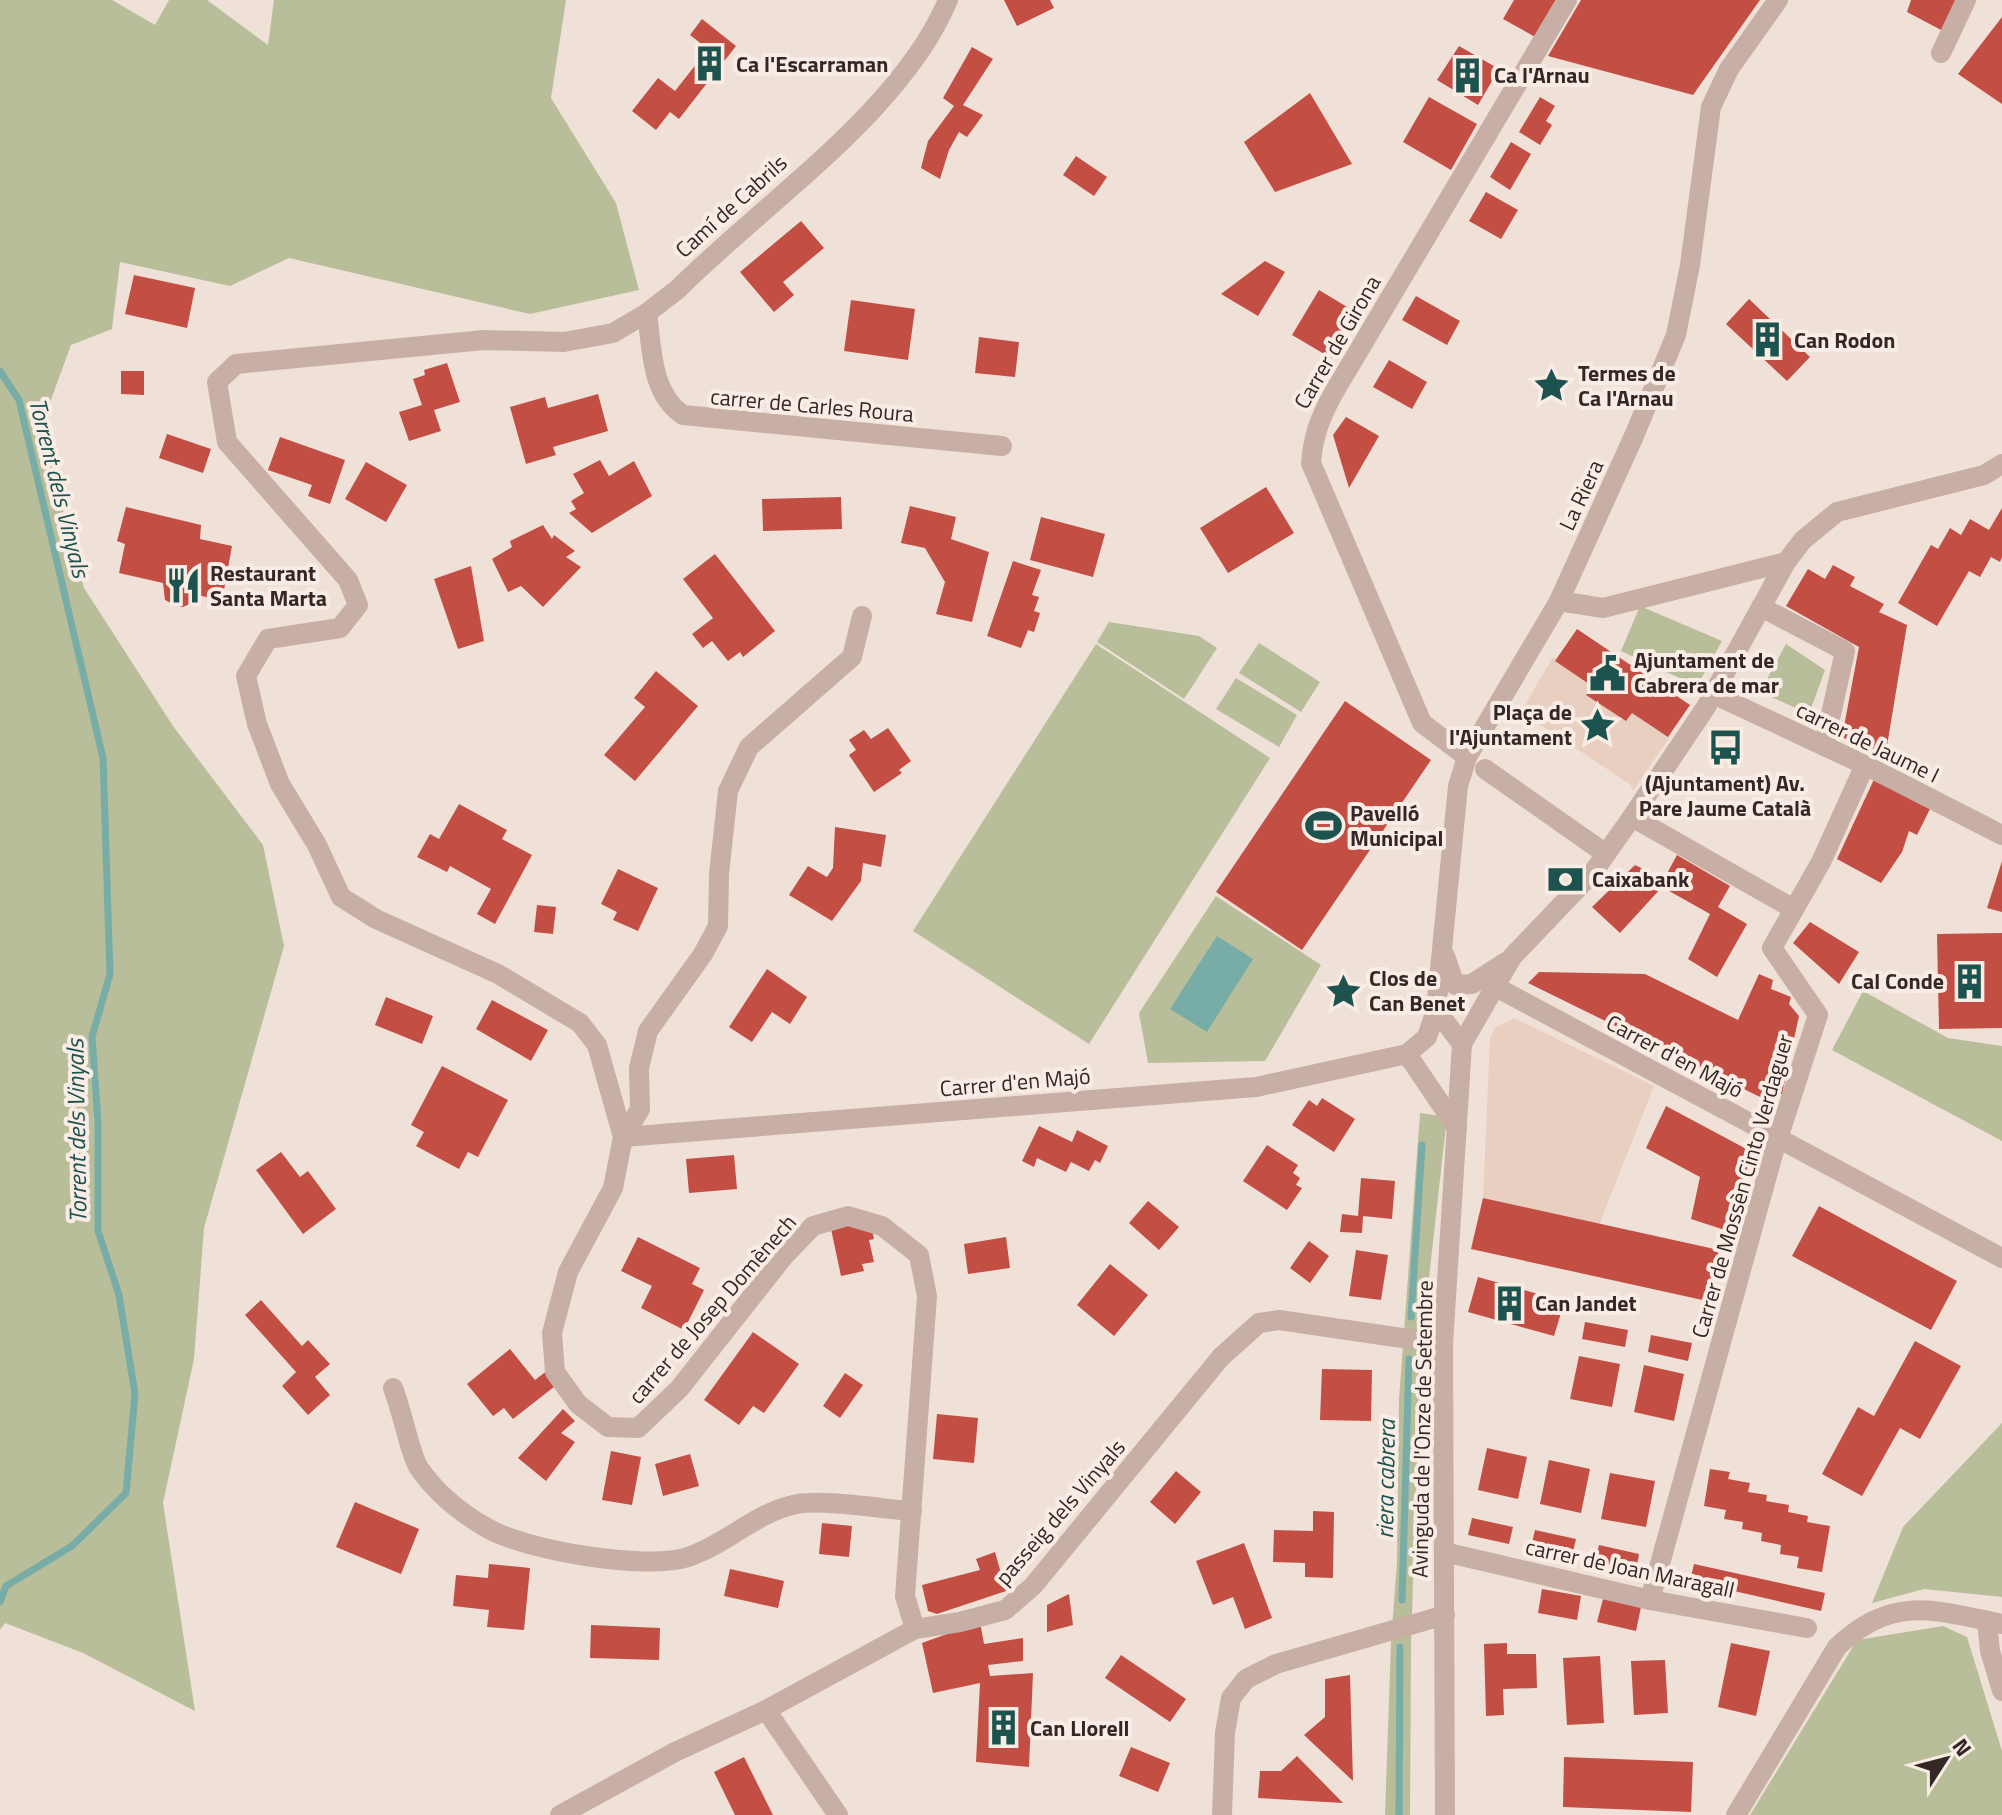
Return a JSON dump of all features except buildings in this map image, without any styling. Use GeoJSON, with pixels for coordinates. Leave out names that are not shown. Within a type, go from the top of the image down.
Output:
{"type":"FeatureCollection","features":[{"type":"Feature","properties":{"kind":"street","name":"Camí de Cabrils"},"geometry":{"type":"LineString","coordinates":[[484,340],[564,342],[613,333],[647,313],[888,94],[933,35],[948,0]]}},
{"type":"Feature","properties":{"kind":"street","name":"Carrer de Girona"},"geometry":{"type":"LineString","coordinates":[[1467,757],[1422,723],[1311,463],[1312,443],[1316,425],[1333,394],[1567,0]]}},
{"type":"Feature","properties":{"kind":"street","name":"La Riera"},"geometry":{"type":"LineString","coordinates":[[1436,1010],[1458,786],[1467,757],[1559,601],[1676,335],[1690,265],[1711,107],[1729,69],[1778,0]]}},
{"type":"Feature","properties":{"kind":"street"},"geometry":{"type":"LineString","coordinates":[[1941,53],[1966,0]]}},
{"type":"Feature","properties":{"kind":"street","name":"carrer de Carles Roura"},"geometry":{"type":"LineString","coordinates":[[647,313],[660,387],[668,405],[683,415],[1002,446]]}},
{"type":"Feature","properties":{"kind":"street","name":"carrer de Josep Domènech"},"geometry":{"type":"LineString","coordinates":[[484,340],[236,364],[217,382],[227,442],[348,580],[358,605],[340,628],[268,639],[246,676],[257,724],[280,784],[317,845],[341,897],[376,919],[498,974],[580,1023],[597,1045],[623,1137],[613,1188],[568,1272],[552,1333],[555,1372],[578,1404],[608,1427],[638,1428],[679,1389],[784,1256],[813,1226],[848,1216],[882,1226],[919,1255],[927,1296],[905,1596],[915,1629]]}},
{"type":"Feature","properties":{"kind":"street"},"geometry":{"type":"LineString","coordinates":[[1436,1010],[1462,1044],[1512,957],[1606,854],[1632,817],[1713,694],[1786,562],[1816,528],[1837,512],[1984,475],[2002,464]]}},
{"type":"Feature","properties":{"kind":"street"},"geometry":{"type":"LineString","coordinates":[[1559,601],[1603,608],[1786,562]]}},
{"type":"Feature","properties":{"kind":"street"},"geometry":{"type":"LineString","coordinates":[[1761,607],[1845,651],[1824,746]]}},
{"type":"Feature","properties":{"kind":"street"},"geometry":{"type":"LineString","coordinates":[[623,1137],[640,1109],[639,1068],[648,1031],[703,954],[718,926],[719,874],[728,791],[749,747],[852,657],[862,616]]}},
{"type":"Feature","properties":{"kind":"street","name":"carrer de Jaume I"},"geometry":{"type":"LineString","coordinates":[[1713,694],[1865,765],[2002,835]]}},
{"type":"Feature","properties":{"kind":"street","name":"Carrer de Mossèn Cinto Verdaguer"},"geometry":{"type":"LineString","coordinates":[[1650,1600],[1777,1139],[1818,1015],[1772,948],[1792,908],[1821,862],[1865,765]]}},
{"type":"Feature","properties":{"kind":"street"},"geometry":{"type":"LineString","coordinates":[[1485,769],[1606,854]]}},
{"type":"Feature","properties":{"kind":"street"},"geometry":{"type":"LineString","coordinates":[[1632,817],[1792,908]]}},
{"type":"Feature","properties":{"kind":"street"},"geometry":{"type":"LineString","coordinates":[[1442,930],[1447,966],[1455,985],[1472,984],[1512,957]]}},
{"type":"Feature","properties":{"kind":"street","name":"Carrer d'en Majó"},"geometry":{"type":"LineString","coordinates":[[1494,986],[2002,1258]]}},
{"type":"Feature","properties":{"kind":"street"},"geometry":{"type":"LineString","coordinates":[[1436,1010],[1427,1037],[1407,1054],[1457,1128]]}},
{"type":"Feature","properties":{"kind":"street","name":"Avinguda de l'Onze de Setembre"},"geometry":{"type":"LineString","coordinates":[[1445,1815],[1444,1552],[1435,1343],[1457,1128],[1462,1044]]}},
{"type":"Feature","properties":{"kind":"street","name":"Carrer d'en Majó"},"geometry":{"type":"LineString","coordinates":[[623,1137],[1256,1087],[1407,1054]]}},
{"type":"Feature","properties":{"kind":"street"},"geometry":{"type":"LineString","coordinates":[[1422,1079],[1459,1081]]}},
{"type":"Feature","properties":{"kind":"street","name":"passeig dels Vinyals"},"geometry":{"type":"LineString","coordinates":[[560,1815],[675,1752],[766,1710],[915,1629],[960,1622],[1005,1610],[1020,1599],[1221,1357],[1259,1323],[1279,1320],[1435,1343]]}},
{"type":"Feature","properties":{"kind":"street"},"geometry":{"type":"LineString","coordinates":[[393,1388],[405,1415],[417,1466],[449,1502],[490,1530],[546,1547],[630,1562],[685,1558],[724,1542],[768,1512],[800,1504],[912,1511]]}},
{"type":"Feature","properties":{"kind":"street","name":"carrer de Joan Maragall"},"geometry":{"type":"LineString","coordinates":[[1444,1552],[1650,1600],[1807,1628]]}},
{"type":"Feature","properties":{"kind":"street"},"geometry":{"type":"LineString","coordinates":[[1736,1815],[1837,1647],[1854,1631],[1893,1611],[1924,1608],[1994,1622],[1990,1651],[2002,1691]]}},
{"type":"Feature","properties":{"kind":"street"},"geometry":{"type":"LineString","coordinates":[[1222,1815],[1229,1709],[1231,1698],[1246,1679],[1276,1664],[1445,1615]]}},
{"type":"Feature","properties":{"kind":"street"},"geometry":{"type":"LineString","coordinates":[[766,1710],[838,1815]]}},
{"type":"Feature","properties":{"kind":"green space"},"geometry":{"type":"Polygon","coordinates":[[[0,0],[112,0],[155,25],[169,0],[207,0],[268,45],[274,0],[566,0],[551,98],[616,203],[639,290],[530,314],[289,258],[230,286],[120,262],[112,329],[71,345],[41,427],[84,588],[173,726],[263,845],[284,946],[204,1228],[194,1359],[163,1503],[195,1711],[83,1653],[5,1623],[0,1630],[0,0]]]}},
{"type":"Feature","properties":{"kind":"green space"},"geometry":{"type":"Polygon","coordinates":[[[1640,606],[1722,641],[1697,686],[1621,651],[1640,606]]]}},
{"type":"Feature","properties":{"kind":"green space"},"geometry":{"type":"Polygon","coordinates":[[[1109,622],[1199,636],[1217,648],[1184,699],[1097,642],[1109,622]]]}},
{"type":"Feature","properties":{"kind":"green space"},"geometry":{"type":"Polygon","coordinates":[[[1259,643],[1320,682],[1301,712],[1239,673],[1259,643]]]}},
{"type":"Feature","properties":{"kind":"green space"},"geometry":{"type":"Polygon","coordinates":[[[1096,644],[1270,758],[1089,1044],[913,931],[1096,644]]]}},
{"type":"Feature","properties":{"kind":"green space"},"geometry":{"type":"Polygon","coordinates":[[[1786,644],[1825,670],[1809,714],[1760,692],[1786,644]]]}},
{"type":"Feature","properties":{"kind":"green space"},"geometry":{"type":"Polygon","coordinates":[[[1236,678],[1297,715],[1279,747],[1216,709],[1236,678]]]}},
{"type":"Feature","properties":{"kind":"green space"},"geometry":{"type":"Polygon","coordinates":[[[1216,896],[1321,965],[1265,1061],[1148,1063],[1139,1013],[1216,896]]]}},
{"type":"Feature","properties":{"kind":"green space"},"geometry":{"type":"Polygon","coordinates":[[[1863,991],[1948,1038],[2002,1046],[2002,1141],[1832,1050],[1863,991]]]}},
{"type":"Feature","properties":{"kind":"green space"},"geometry":{"type":"Polygon","coordinates":[[[1420,1113],[1447,1117],[1420,1358],[1411,1647],[1410,1815],[1385,1815],[1397,1562],[1399,1399],[1420,1113]]]}},
{"type":"Feature","properties":{"kind":"green space"},"geometry":{"type":"Polygon","coordinates":[[[2002,1423],[2002,1597],[1924,1589],[1872,1603],[1903,1527],[2002,1423]]]}},
{"type":"Feature","properties":{"kind":"green space"},"geometry":{"type":"Polygon","coordinates":[[[1943,1626],[1967,1637],[2002,1751],[2002,1815],[1750,1815],[1857,1640],[1943,1626]]]}},
{"type":"Feature","properties":{"kind":"shaded area","name":"Plaça de l'Ajuntament"},"geometry":{"type":"Polygon","coordinates":[[[1553,657],[1593,684],[1588,693],[1633,710],[1671,735],[1633,791],[1631,785],[1521,712],[1553,657]]]}},
{"type":"Feature","properties":{"kind":"shaded area"},"geometry":{"type":"Polygon","coordinates":[[[1514,1018],[1654,1086],[1599,1225],[1483,1198],[1490,1038],[1495,1028],[1514,1018]]]}},
{"type":"Feature","properties":{"kind":"water"},"geometry":{"type":"Polygon","coordinates":[[[1217,936],[1253,959],[1207,1032],[1170,1009],[1217,936]]]}},
{"type":"Feature","properties":{"kind":"waterway","name":"Torrent dels Vinyals"},"geometry":{"type":"LineString","coordinates":[[0,371],[19,400],[103,758],[110,974],[92,1037],[98,1122],[98,1231],[119,1295],[135,1394],[126,1493],[72,1546],[6,1586],[0,1602]]}},
{"type":"Feature","properties":{"kind":"waterway","name":"riera cabrera"},"geometry":{"type":"LineString","coordinates":[[1411,1317],[1422,1145]]}},
{"type":"Feature","properties":{"kind":"waterway","name":"riera cabrera"},"geometry":{"type":"LineString","coordinates":[[1402,1600],[1409,1359]]}},
{"type":"Feature","properties":{"kind":"waterway","name":"riera cabrera"},"geometry":{"type":"LineString","coordinates":[[1399,1815],[1400,1647]]}},
{"type":"Feature","properties":{"kind":"place","name":"Ca l'Escarraman"},"geometry":{"type":"Point","coordinates":[710,64]}},
{"type":"Feature","properties":{"kind":"place","name":"Ca l'Arnau"},"geometry":{"type":"Point","coordinates":[1468,75]}},
{"type":"Feature","properties":{"kind":"place","name":"Can Rodon"},"geometry":{"type":"Point","coordinates":[1768,340]}},
{"type":"Feature","properties":{"kind":"place","name":"Termes de Ca l'Arnau"},"geometry":{"type":"Point","coordinates":[1552,386]}},
{"type":"Feature","properties":{"kind":"place","name":"Restaurant Santa Marta"},"geometry":{"type":"Point","coordinates":[184,586]}},
{"type":"Feature","properties":{"kind":"place","name":"Ajuntament de Cabrera de mar"},"geometry":{"type":"Point","coordinates":[1608,673]}},
{"type":"Feature","properties":{"kind":"place","name":"Plaça de l'Ajuntament"},"geometry":{"type":"Point","coordinates":[1598,725]}},
{"type":"Feature","properties":{"kind":"place","name":"(Ajuntament) Av. Pare Jaume Català"},"geometry":{"type":"Point","coordinates":[1725,747]}},
{"type":"Feature","properties":{"kind":"place","name":"Pavelló Municipal"},"geometry":{"type":"Point","coordinates":[1324,826]}},
{"type":"Feature","properties":{"kind":"place","name":"Caixabank"},"geometry":{"type":"Point","coordinates":[1566,879]}},
{"type":"Feature","properties":{"kind":"place","name":"Cal Conde"},"geometry":{"type":"Point","coordinates":[1970,981]}},
{"type":"Feature","properties":{"kind":"place","name":"Clos de Can Benet"},"geometry":{"type":"Point","coordinates":[1343,991]}},
{"type":"Feature","properties":{"kind":"place","name":"Can Jandet"},"geometry":{"type":"Point","coordinates":[1509,1303]}},
{"type":"Feature","properties":{"kind":"place","name":"Can Llorell"},"geometry":{"type":"Point","coordinates":[1004,1728]}}]}
